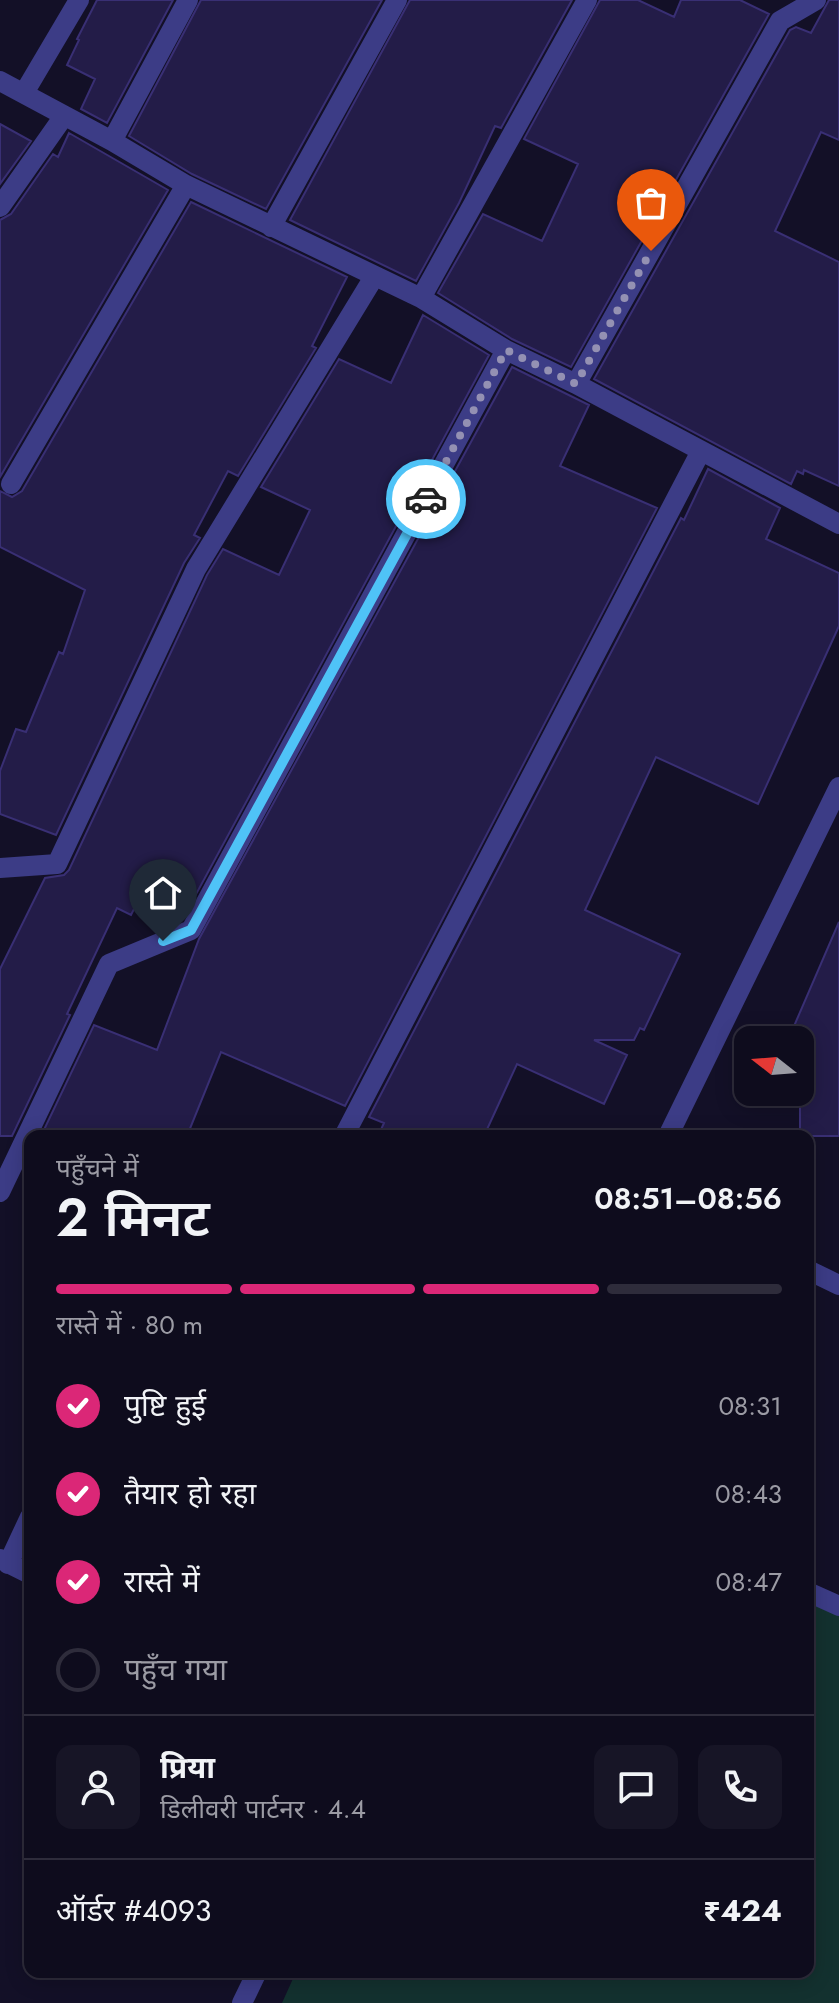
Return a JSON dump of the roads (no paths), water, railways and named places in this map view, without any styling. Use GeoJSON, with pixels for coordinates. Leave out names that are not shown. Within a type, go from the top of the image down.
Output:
{"type":"FeatureCollection","features":[{"type":"Feature","properties":{"kind":"street"},"geometry":{"type":"LineString","coordinates":[[24,93],[79,0]]}},
{"type":"Feature","properties":{"kind":"street"},"geometry":{"type":"LineString","coordinates":[[112,141],[188,0]]}},
{"type":"Feature","properties":{"kind":"street"},"geometry":{"type":"LineString","coordinates":[[271,227],[397,0]]}},
{"type":"Feature","properties":{"kind":"street"},"geometry":{"type":"LineString","coordinates":[[421,298],[587,0]]}},
{"type":"Feature","properties":{"kind":"street"},"geometry":{"type":"LineString","coordinates":[[576,384],[780,21],[816,0]]}},
{"type":"Feature","properties":{"kind":"street"},"geometry":{"type":"LineString","coordinates":[[0,81],[186,185],[421,298],[506,350],[839,524]]}},
{"type":"Feature","properties":{"kind":"street"},"geometry":{"type":"LineString","coordinates":[[0,207],[64,116]]}},
{"type":"Feature","properties":{"kind":"street"},"geometry":{"type":"LineString","coordinates":[[11,484],[186,185]]}},
{"type":"Feature","properties":{"kind":"street"},"geometry":{"type":"LineString","coordinates":[[0,868],[57,864],[196,569],[374,277]]}},
{"type":"Feature","properties":{"kind":"street"},"geometry":{"type":"LineString","coordinates":[[30,1130],[109,964],[191,930],[506,350]]}},
{"type":"Feature","properties":{"kind":"street"},"geometry":{"type":"LineString","coordinates":[[347,1130],[701,451]]}},
{"type":"Feature","properties":{"kind":"street"},"geometry":{"type":"LineString","coordinates":[[671,1130],[839,787]]}},
{"type":"Feature","properties":{"kind":"street"},"geometry":{"type":"LineString","coordinates":[[0,1192],[24,1142]]}},
{"type":"Feature","properties":{"kind":"street"},"geometry":{"type":"LineString","coordinates":[[814,1273],[839,1285]]}},
{"type":"Feature","properties":{"kind":"street"},"geometry":{"type":"LineString","coordinates":[[24,1527],[4,1562],[24,1571]]}},
{"type":"Feature","properties":{"kind":"street"},"geometry":{"type":"LineString","coordinates":[[814,1595],[839,1606]]}},
{"type":"Feature","properties":{"kind":"street"},"geometry":{"type":"LineString","coordinates":[[242,2003],[254,1978]]}}]}
